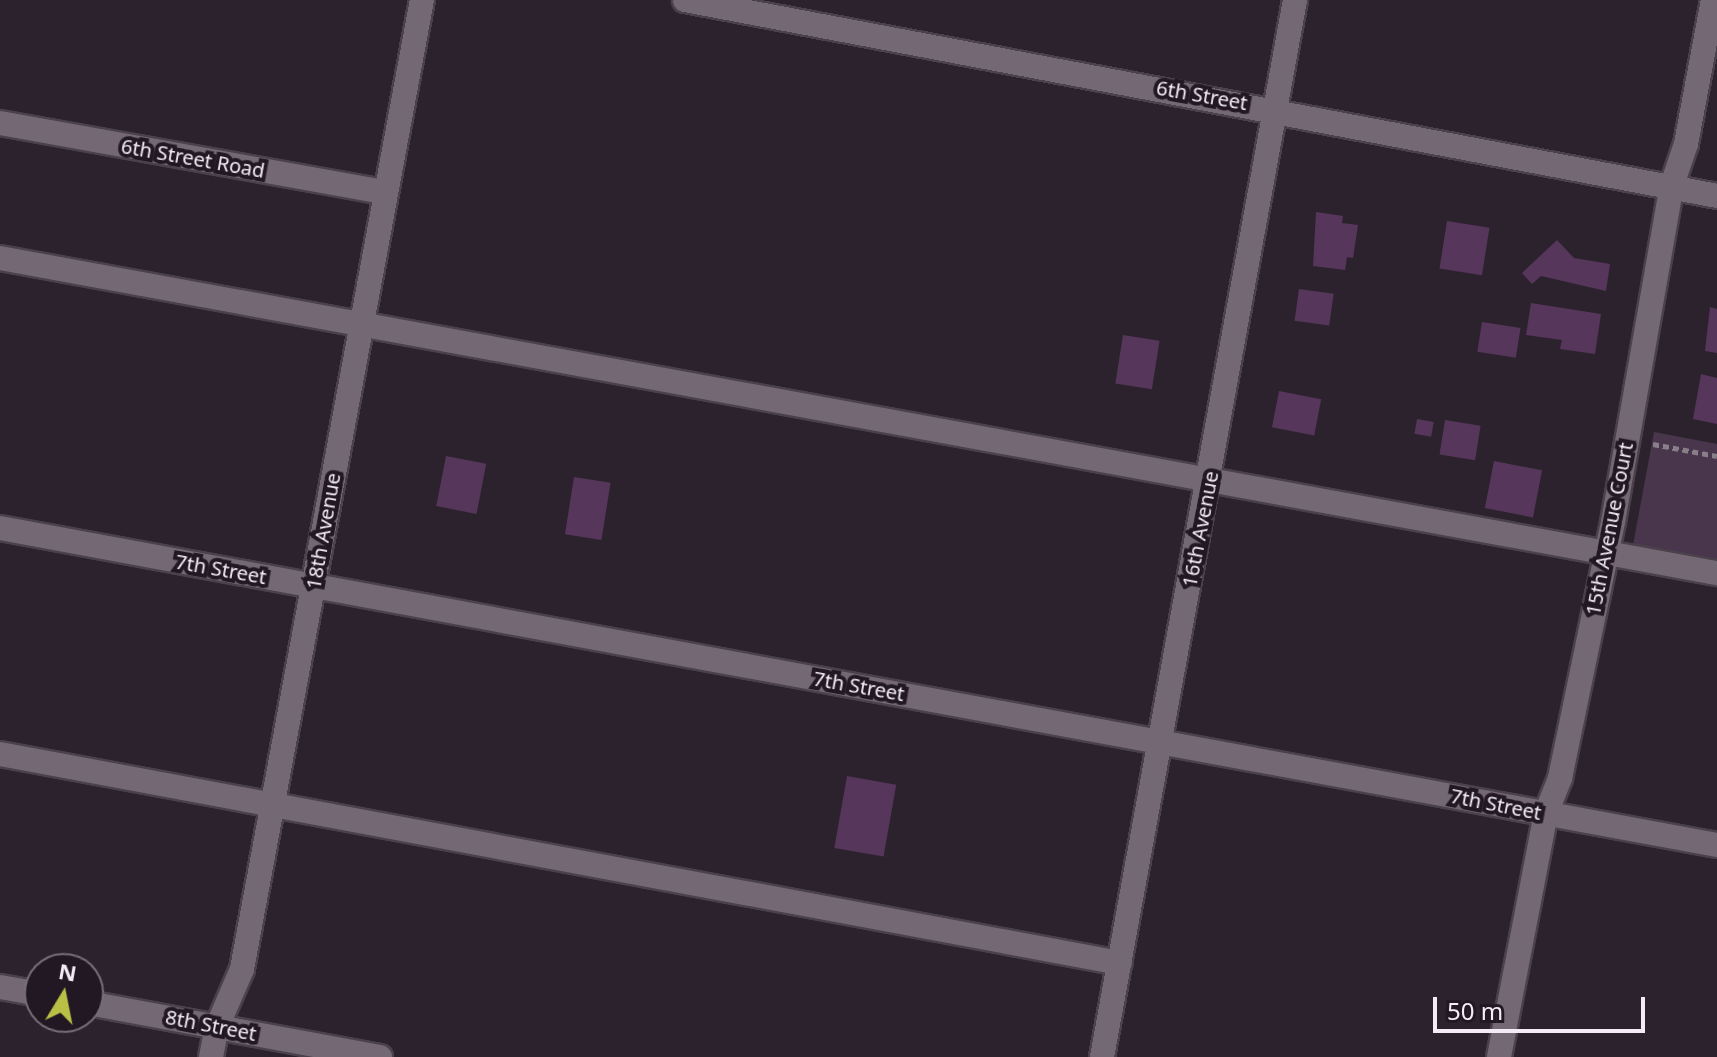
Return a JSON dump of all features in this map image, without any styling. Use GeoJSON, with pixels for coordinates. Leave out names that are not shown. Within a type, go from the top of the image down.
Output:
{"type":"FeatureCollection","features":[{"type":"Feature","properties":{"kind":"street","name":"18th Avenue"},"geometry":{"type":"LineString","coordinates":[[211,1057],[217,1027],[242,969],[422,0]]}},
{"type":"Feature","properties":{"kind":"street","name":"6th Street"},"geometry":{"type":"LineString","coordinates":[[685,0],[1274,109],[1717,196]]}},
{"type":"Feature","properties":{"kind":"street","name":"16th Avenue"},"geometry":{"type":"LineString","coordinates":[[1102,1057],[1295,0]]}},
{"type":"Feature","properties":{"kind":"street","name":"15th Avenue Court"},"geometry":{"type":"LineString","coordinates":[[1499,1057],[1546,813],[1560,778],[1606,553],[1671,188],[1686,144],[1713,0]]}},
{"type":"Feature","properties":{"kind":"street","name":"6th Street Road"},"geometry":{"type":"LineString","coordinates":[[0,123],[385,192]]}},
{"type":"Feature","properties":{"kind":"street"},"geometry":{"type":"LineString","coordinates":[[0,258],[1210,476],[1717,573]]}},
{"type":"Feature","properties":{"kind":"street","name":"7th Street"},"geometry":{"type":"LineString","coordinates":[[0,528],[1717,845]]}},
{"type":"Feature","properties":{"kind":"street"},"geometry":{"type":"LineString","coordinates":[[0,754],[1120,963]]}},
{"type":"Feature","properties":{"kind":"street"},"geometry":{"type":"LineString","coordinates":[[0,987],[24,991]]}},
{"type":"Feature","properties":{"kind":"street","name":"8th Street"},"geometry":{"type":"LineString","coordinates":[[104,1006],[380,1057]]}},
{"type":"Feature","properties":{"kind":"path"},"geometry":{"type":"LineString","coordinates":[[1653,444],[1717,456]]}},
{"type":"Feature","properties":{"kind":"shaded area"},"geometry":{"type":"Polygon","coordinates":[[[1654,432],[1717,444],[1717,560],[1633,545],[1654,432]]]}},
{"type":"Feature","properties":{"kind":"building"},"geometry":{"type":"Polygon","coordinates":[[[1316,212],[1343,216],[1342,223],[1358,225],[1353,258],[1347,257],[1345,270],[1313,266],[1316,212]]]}},
{"type":"Feature","properties":{"kind":"building"},"geometry":{"type":"Polygon","coordinates":[[[1447,221],[1489,228],[1482,275],[1439,268],[1447,221]]]}},
{"type":"Feature","properties":{"kind":"building"},"geometry":{"type":"Polygon","coordinates":[[[1557,240],[1574,258],[1610,264],[1606,291],[1541,276],[1532,284],[1522,273],[1557,240]]]}},
{"type":"Feature","properties":{"kind":"building"},"geometry":{"type":"Polygon","coordinates":[[[1299,289],[1334,294],[1329,326],[1295,321],[1299,289]]]}},
{"type":"Feature","properties":{"kind":"building"},"geometry":{"type":"Polygon","coordinates":[[[1531,303],[1601,314],[1595,354],[1560,349],[1562,340],[1526,335],[1531,303]]]}},
{"type":"Feature","properties":{"kind":"building"},"geometry":{"type":"Polygon","coordinates":[[[1710,307],[1717,309],[1717,353],[1705,351],[1710,307]]]}},
{"type":"Feature","properties":{"kind":"building"},"geometry":{"type":"Polygon","coordinates":[[[1482,322],[1521,328],[1516,358],[1477,352],[1482,322]]]}},
{"type":"Feature","properties":{"kind":"building"},"geometry":{"type":"Polygon","coordinates":[[[1123,335],[1160,341],[1152,389],[1115,383],[1123,335]]]}},
{"type":"Feature","properties":{"kind":"building"},"geometry":{"type":"Polygon","coordinates":[[[1701,374],[1717,378],[1717,424],[1693,419],[1701,374]]]}},
{"type":"Feature","properties":{"kind":"building"},"geometry":{"type":"Polygon","coordinates":[[[1279,391],[1321,399],[1314,436],[1272,427],[1279,391]]]}},
{"type":"Feature","properties":{"kind":"building"},"geometry":{"type":"Polygon","coordinates":[[[1417,419],[1434,422],[1431,437],[1414,434],[1417,419]]]}},
{"type":"Feature","properties":{"kind":"building"},"geometry":{"type":"Polygon","coordinates":[[[1445,420],[1481,426],[1475,460],[1440,455],[1445,420]]]}},
{"type":"Feature","properties":{"kind":"building"},"geometry":{"type":"Polygon","coordinates":[[[446,456],[486,464],[477,514],[436,506],[446,456]]]}},
{"type":"Feature","properties":{"kind":"building"},"geometry":{"type":"Polygon","coordinates":[[[1494,461],[1542,470],[1533,517],[1485,508],[1494,461]]]}},
{"type":"Feature","properties":{"kind":"building"},"geometry":{"type":"Polygon","coordinates":[[[574,477],[611,483],[601,540],[565,534],[574,477]]]}},
{"type":"Feature","properties":{"kind":"building"},"geometry":{"type":"Polygon","coordinates":[[[847,776],[896,785],[884,857],[834,848],[847,776]]]}}]}
